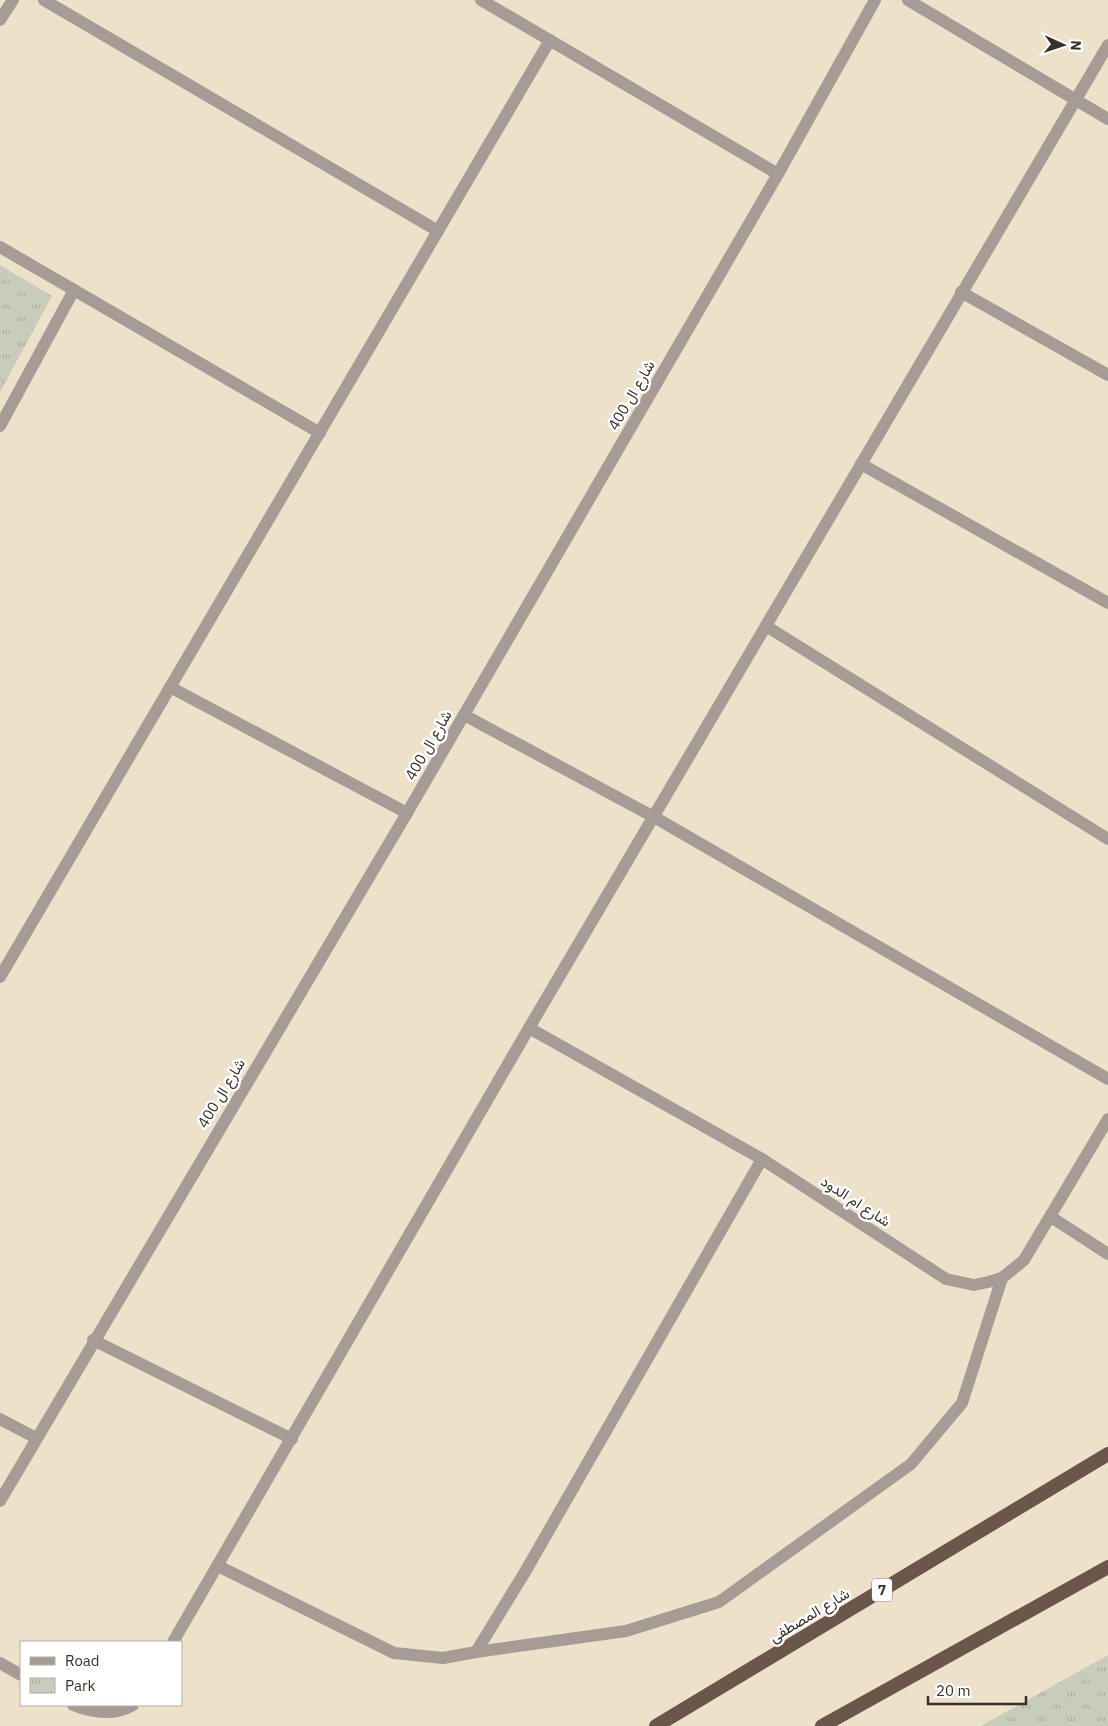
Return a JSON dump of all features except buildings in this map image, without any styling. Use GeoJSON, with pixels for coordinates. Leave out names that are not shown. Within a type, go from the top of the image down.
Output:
{"type":"FeatureCollection","features":[{"type":"Feature","properties":{"kind":"highway","name":"شارع المصطفى"},"geometry":{"type":"LineString","coordinates":[[656,1726],[1108,1454]]}},
{"type":"Feature","properties":{"kind":"highway"},"geometry":{"type":"LineString","coordinates":[[822,1726],[1108,1567]]}},
{"type":"Feature","properties":{"kind":"street"},"geometry":{"type":"LineString","coordinates":[[0,20],[13,0]]}},
{"type":"Feature","properties":{"kind":"street"},"geometry":{"type":"LineString","coordinates":[[44,0],[438,231]]}},
{"type":"Feature","properties":{"kind":"street"},"geometry":{"type":"LineString","coordinates":[[482,0],[778,174]]}},
{"type":"Feature","properties":{"kind":"street","name":"شارع ال 400"},"geometry":{"type":"LineString","coordinates":[[0,1501],[93,1340],[407,813],[778,174],[875,0]]}},
{"type":"Feature","properties":{"kind":"street"},"geometry":{"type":"LineString","coordinates":[[908,0],[1108,119]]}},
{"type":"Feature","properties":{"kind":"street"},"geometry":{"type":"LineString","coordinates":[[0,977],[550,40]]}},
{"type":"Feature","properties":{"kind":"street"},"geometry":{"type":"LineString","coordinates":[[174,1641],[529,1028],[1108,45]]}},
{"type":"Feature","properties":{"kind":"street"},"geometry":{"type":"LineString","coordinates":[[0,248],[320,433]]}},
{"type":"Feature","properties":{"kind":"street"},"geometry":{"type":"LineString","coordinates":[[0,426],[74,290]]}},
{"type":"Feature","properties":{"kind":"street"},"geometry":{"type":"LineString","coordinates":[[961,292],[1108,375]]}},
{"type":"Feature","properties":{"kind":"street"},"geometry":{"type":"LineString","coordinates":[[860,464],[1108,603]]}},
{"type":"Feature","properties":{"kind":"street"},"geometry":{"type":"LineString","coordinates":[[766,626],[1108,839]]}},
{"type":"Feature","properties":{"kind":"street"},"geometry":{"type":"LineString","coordinates":[[170,688],[407,813]]}},
{"type":"Feature","properties":{"kind":"street"},"geometry":{"type":"LineString","coordinates":[[464,715],[654,817],[1108,1079]]}},
{"type":"Feature","properties":{"kind":"street","name":"شارع ام الدود"},"geometry":{"type":"LineString","coordinates":[[529,1028],[762,1159],[946,1279],[974,1284],[1002,1278],[1024,1260],[1108,1119]]}},
{"type":"Feature","properties":{"kind":"street"},"geometry":{"type":"LineString","coordinates":[[476,1652],[525,1572],[762,1159]]}},
{"type":"Feature","properties":{"kind":"street"},"geometry":{"type":"LineString","coordinates":[[1051,1216],[1108,1254]]}},
{"type":"Feature","properties":{"kind":"street"},"geometry":{"type":"LineString","coordinates":[[218,1566],[394,1653],[443,1658],[626,1631],[719,1602],[911,1464],[962,1403],[1002,1278]]}},
{"type":"Feature","properties":{"kind":"street"},"geometry":{"type":"LineString","coordinates":[[93,1340],[292,1439]]}},
{"type":"Feature","properties":{"kind":"street"},"geometry":{"type":"LineString","coordinates":[[0,1419],[36,1438]]}},
{"type":"Feature","properties":{"kind":"street"},"geometry":{"type":"LineString","coordinates":[[0,1663],[20,1674]]}},
{"type":"Feature","properties":{"kind":"street"},"geometry":{"type":"LineString","coordinates":[[75,1706],[87,1711],[102,1713],[118,1711],[130,1706]]}},
{"type":"Feature","properties":{"kind":"green space"},"geometry":{"type":"Polygon","coordinates":[[[0,265],[52,296],[0,392],[0,265]]]}},
{"type":"Feature","properties":{"kind":"green space"},"geometry":{"type":"Polygon","coordinates":[[[1108,1655],[1108,1726],[981,1726],[1108,1655]]]}}]}
